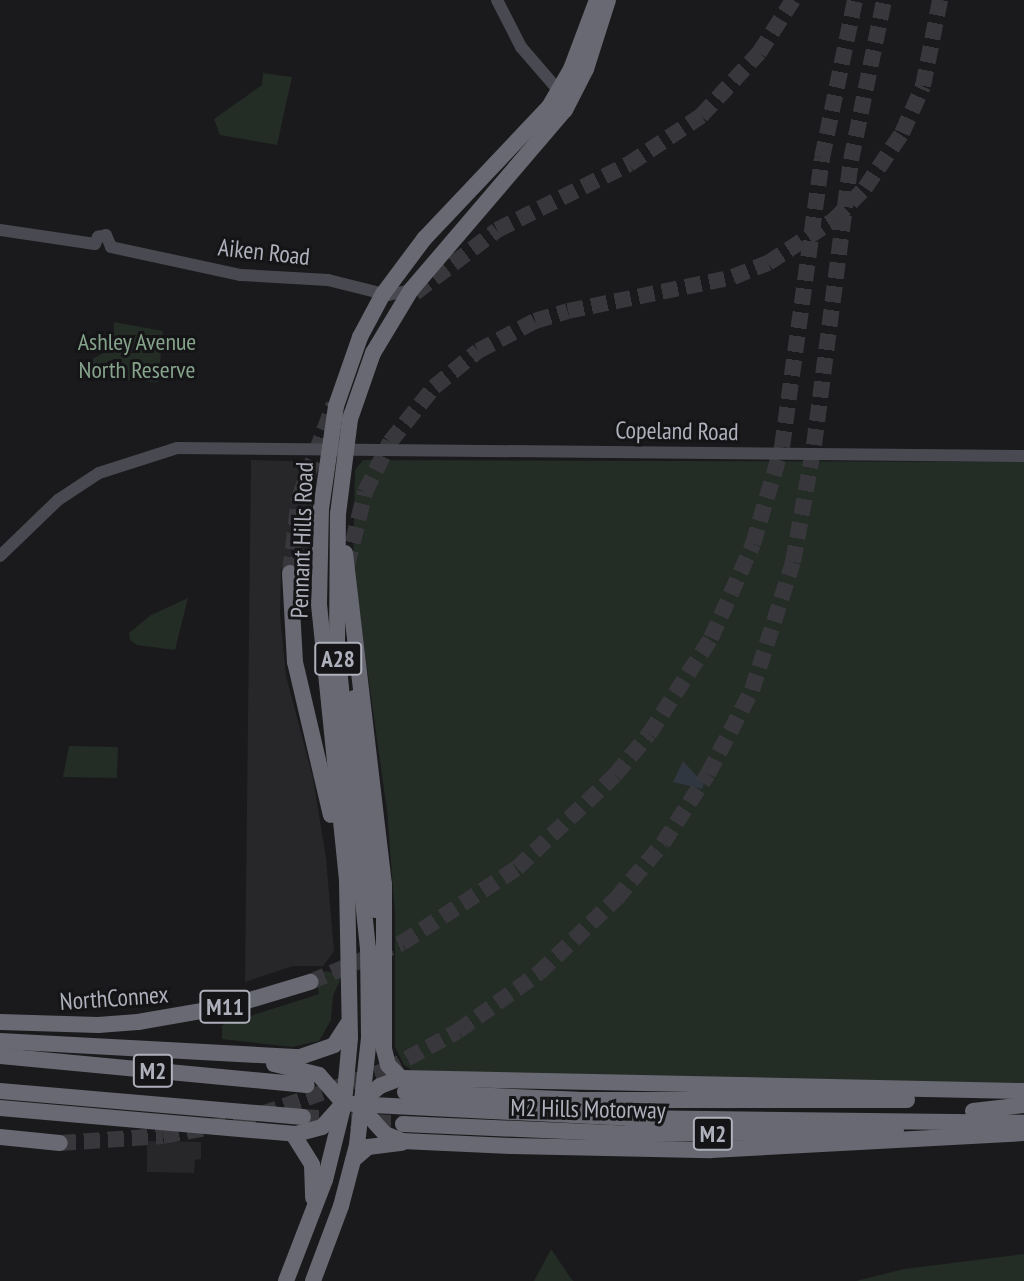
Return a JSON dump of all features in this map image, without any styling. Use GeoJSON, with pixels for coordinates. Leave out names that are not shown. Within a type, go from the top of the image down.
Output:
{"type":"FeatureCollection","features":[{"type":"Feature","properties":{"kind":"highway","name":"Pennant Hills Road"},"geometry":{"type":"LineString","coordinates":[[313,1281],[355,1153],[356,1104],[346,1072],[351,1016],[345,865],[319,603],[321,509],[329,447],[346,372],[383,294],[424,239],[530,131],[559,91],[584,38],[597,0]]}},
{"type":"Feature","properties":{"kind":"highway","name":"Pennant Hills Road"},"geometry":{"type":"LineString","coordinates":[[286,1281],[311,1225],[335,1140],[356,1104],[376,1036],[337,649],[340,482],[346,448],[369,364],[411,290],[565,110],[586,69],[608,0]]}},
{"type":"Feature","properties":{"kind":"highway"},"geometry":{"type":"LineString","coordinates":[[340,482],[347,575],[384,884],[385,964],[376,1036]]}},
{"type":"Feature","properties":{"kind":"highway"},"geometry":{"type":"LineString","coordinates":[[290,573],[295,662],[345,865]]}},
{"type":"Feature","properties":{"kind":"highway"},"geometry":{"type":"LineString","coordinates":[[354,698],[376,920],[376,1036],[385,1058],[403,1085]]}},
{"type":"Feature","properties":{"kind":"highway"},"geometry":{"type":"LineString","coordinates":[[376,920],[385,964]]}},
{"type":"Feature","properties":{"kind":"highway","name":"NorthConnex"},"geometry":{"type":"LineString","coordinates":[[0,1022],[98,1026],[151,1020],[230,1006],[310,982]]}},
{"type":"Feature","properties":{"kind":"highway"},"geometry":{"type":"LineString","coordinates":[[234,1054],[310,1056],[339,1040],[351,1016]]}},
{"type":"Feature","properties":{"kind":"highway","name":"M2"},"geometry":{"type":"LineString","coordinates":[[0,1041],[234,1054],[314,1073],[356,1104]]}},
{"type":"Feature","properties":{"kind":"highway","name":"M2"},"geometry":{"type":"LineString","coordinates":[[0,1056],[307,1085]]}},
{"type":"Feature","properties":{"kind":"highway","name":"M2"},"geometry":{"type":"LineString","coordinates":[[0,1108],[293,1134],[322,1127],[356,1104],[403,1085],[1024,1091]]}},
{"type":"Feature","properties":{"kind":"highway","name":"M2 Hills Motorway"},"geometry":{"type":"LineString","coordinates":[[403,1085],[615,1101],[1024,1102]]}},
{"type":"Feature","properties":{"kind":"highway","name":"M2"},"geometry":{"type":"LineString","coordinates":[[0,1091],[303,1117]]}},
{"type":"Feature","properties":{"kind":"highway"},"geometry":{"type":"LineString","coordinates":[[716,1119],[989,1110],[1024,1102]]}},
{"type":"Feature","properties":{"kind":"highway"},"geometry":{"type":"LineString","coordinates":[[356,1104],[542,1115],[1024,1122]]}},
{"type":"Feature","properties":{"kind":"highway"},"geometry":{"type":"LineString","coordinates":[[356,1104],[384,1134],[414,1141]]}},
{"type":"Feature","properties":{"kind":"highway","name":"M2 Hills Motorway"},"geometry":{"type":"LineString","coordinates":[[402,1124],[695,1134],[1024,1131]]}},
{"type":"Feature","properties":{"kind":"highway","name":"M2"},"geometry":{"type":"LineString","coordinates":[[414,1141],[711,1150],[1024,1131]]}},
{"type":"Feature","properties":{"kind":"highway"},"geometry":{"type":"LineString","coordinates":[[293,1134],[303,1144],[314,1171],[311,1225]]}},
{"type":"Feature","properties":{"kind":"highway"},"geometry":{"type":"LineString","coordinates":[[0,1137],[61,1143]]}},
{"type":"Feature","properties":{"kind":"highway"},"geometry":{"type":"LineString","coordinates":[[355,1153],[368,1147],[414,1141]]}},
{"type":"Feature","properties":{"kind":"main road"},"geometry":{"type":"LineString","coordinates":[[497,0],[521,47],[559,91]]}},
{"type":"Feature","properties":{"kind":"main road","name":"Aiken Road"},"geometry":{"type":"LineString","coordinates":[[0,230],[95,244],[98,237],[106,235],[112,240],[111,247],[240,275],[328,280],[383,294],[411,290]]}},
{"type":"Feature","properties":{"kind":"main road","name":"Copeland Road"},"geometry":{"type":"LineString","coordinates":[[0,556],[58,500],[99,473],[160,451],[240,445],[1024,456]]}},
{"type":"Feature","properties":{"kind":"shaded area"},"geometry":{"type":"Polygon","coordinates":[[[251,460],[315,462],[308,562],[281,569],[280,615],[286,676],[313,778],[326,858],[334,951],[323,966],[293,966],[245,982],[251,460]]]}},
{"type":"Feature","properties":{"kind":"shaded area"},"geometry":{"type":"Polygon","coordinates":[[[683,761],[704,784],[702,789],[673,782],[683,761]]]}},
{"type":"Feature","properties":{"kind":"shaded area"},"geometry":{"type":"Polygon","coordinates":[[[147,1141],[201,1142],[201,1159],[195,1160],[194,1173],[147,1172],[147,1141]]]}},
{"type":"Feature","properties":{"kind":"green space"},"geometry":{"type":"Polygon","coordinates":[[[263,73],[292,77],[277,145],[220,135],[214,119],[262,85],[263,73]]]}},
{"type":"Feature","properties":{"kind":"green space","name":"Ashley Avenue North Reserve"},"geometry":{"type":"Polygon","coordinates":[[[114,322],[163,331],[158,382],[85,378],[83,364],[113,348],[114,322]]]}},
{"type":"Feature","properties":{"kind":"green space"},"geometry":{"type":"Polygon","coordinates":[[[363,460],[1024,462],[1024,1086],[413,1071],[404,1065],[395,1047],[395,914],[387,811],[353,568],[355,470],[363,460]]]}},
{"type":"Feature","properties":{"kind":"green space"},"geometry":{"type":"Polygon","coordinates":[[[188,598],[175,650],[137,645],[130,640],[129,633],[151,615],[188,598]]]}},
{"type":"Feature","properties":{"kind":"green space"},"geometry":{"type":"Polygon","coordinates":[[[69,746],[118,747],[117,778],[63,777],[69,746]]]}},
{"type":"Feature","properties":{"kind":"green space"},"geometry":{"type":"Polygon","coordinates":[[[314,971],[339,972],[341,978],[333,996],[331,1020],[319,1041],[292,1047],[222,1039],[222,1025],[319,994],[314,971]]]}},
{"type":"Feature","properties":{"kind":"green space"},"geometry":{"type":"Polygon","coordinates":[[[551,1249],[572,1280],[574,1281],[534,1281],[551,1249]]]}},
{"type":"Feature","properties":{"kind":"green space"},"geometry":{"type":"Polygon","coordinates":[[[1024,1254],[1024,1281],[856,1281],[904,1269],[1024,1254]]]}},
{"type":"Feature","properties":{"kind":"tunnel"},"geometry":{"type":"LineString","coordinates":[[415,293],[497,230],[629,164],[701,116],[759,53],[793,0]]}},
{"type":"Feature","properties":{"kind":"tunnel"},"geometry":{"type":"LineString","coordinates":[[310,982],[402,943],[517,868],[615,775],[649,734],[711,638],[753,544],[782,447],[822,158],[855,0]]}},
{"type":"Feature","properties":{"kind":"tunnel"},"geometry":{"type":"LineString","coordinates":[[60,1143],[163,1136],[239,1122],[386,1070],[458,1031],[539,973],[616,899],[663,843],[708,774],[752,690],[793,562],[814,445],[851,160],[884,0]]}},
{"type":"Feature","properties":{"kind":"tunnel"},"geometry":{"type":"LineString","coordinates":[[347,566],[365,492],[390,442],[434,387],[478,351],[535,321],[568,311],[733,277],[768,263],[834,220],[865,188],[902,133],[923,86],[940,0]]}},
{"type":"Feature","properties":{"kind":"tunnel"},"geometry":{"type":"LineString","coordinates":[[290,573],[299,498],[334,404]]}},
{"type":"Feature","properties":{"kind":"tunnel"},"geometry":{"type":"LineString","coordinates":[[303,1117],[403,1124]]}}]}
